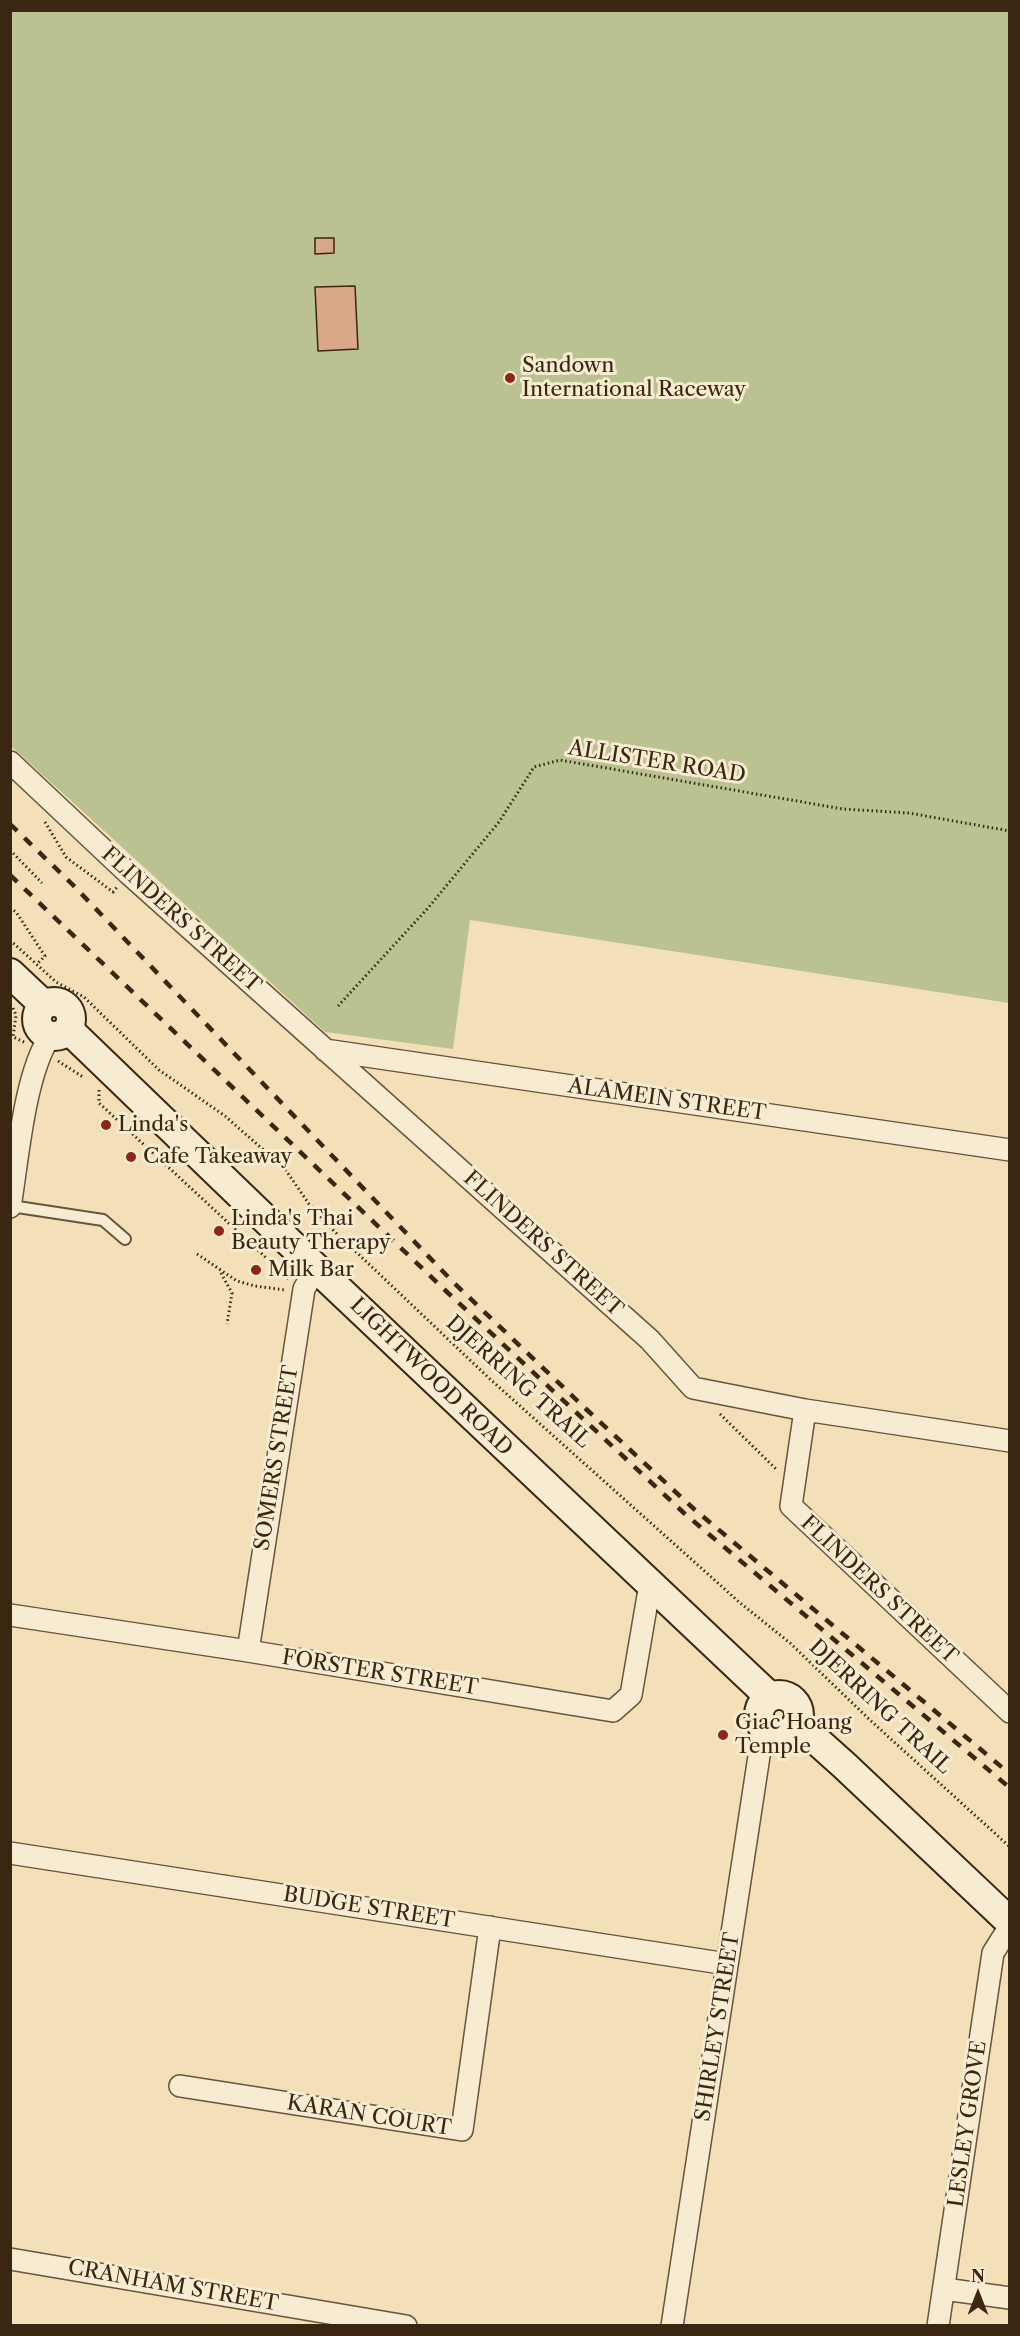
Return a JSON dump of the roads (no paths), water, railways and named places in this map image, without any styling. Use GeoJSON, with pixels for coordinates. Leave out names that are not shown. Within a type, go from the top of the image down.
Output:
{"type":"FeatureCollection","features":[{"type":"Feature","properties":{"kind":"main road","name":"LIGHTWOOD ROAD"},"geometry":{"type":"LineString","coordinates":[[24,968],[44,1005],[36,1019],[40,1030],[59,1033],[316,1268],[770,1697]]}},
{"type":"Feature","properties":{"kind":"main road"},"geometry":{"type":"LineString","coordinates":[[784,1696],[790,1699],[798,1710],[797,1723],[789,1732],[783,1734],[765,1730],[759,1718],[759,1712],[761,1706],[770,1697],[784,1696]]}},
{"type":"Feature","properties":{"kind":"main road"},"geometry":{"type":"LineString","coordinates":[[797,1723],[1010,1924]]}},
{"type":"Feature","properties":{"kind":"street","name":"FLINDERS STREET"},"geometry":{"type":"LineString","coordinates":[[10,762],[129,874],[651,1340],[693,1388],[805,1410],[791,1506],[1010,1712]]}},
{"type":"Feature","properties":{"kind":"street"},"geometry":{"type":"LineString","coordinates":[[11,1207],[27,1104],[41,1050],[59,1033]]}},
{"type":"Feature","properties":{"kind":"street","name":"ALAMEIN STREET"},"geometry":{"type":"LineString","coordinates":[[326,1050],[1010,1150]]}},
{"type":"Feature","properties":{"kind":"street","name":"SOMERS STREET"},"geometry":{"type":"LineString","coordinates":[[248,1651],[303,1289],[316,1268]]}},
{"type":"Feature","properties":{"kind":"street"},"geometry":{"type":"LineString","coordinates":[[805,1410],[1010,1441]]}},
{"type":"Feature","properties":{"kind":"street","name":"FORSTER STREET"},"geometry":{"type":"LineString","coordinates":[[10,1616],[248,1651],[614,1711],[631,1695],[650,1584]]}},
{"type":"Feature","properties":{"kind":"street","name":"SHIRLEY STREET"},"geometry":{"type":"LineString","coordinates":[[672,2325],[761,1743],[765,1730]]}},
{"type":"Feature","properties":{"kind":"street","name":"BUDGE STREET"},"geometry":{"type":"LineString","coordinates":[[10,1853],[727,1964]]}},
{"type":"Feature","properties":{"kind":"street","name":"LESLEY GROVE"},"geometry":{"type":"LineString","coordinates":[[938,2325],[993,1953],[1010,1924]]}},
{"type":"Feature","properties":{"kind":"street","name":"KARAN COURT"},"geometry":{"type":"LineString","coordinates":[[180,2086],[462,2130],[490,1926]]}},
{"type":"Feature","properties":{"kind":"street","name":"CRANHAM STREET"},"geometry":{"type":"LineString","coordinates":[[10,2259],[406,2325]]}},
{"type":"Feature","properties":{"kind":"street"},"geometry":{"type":"LineString","coordinates":[[944,2289],[1010,2298]]}},
{"type":"Feature","properties":{"kind":"lane"},"geometry":{"type":"LineString","coordinates":[[11,1207],[103,1220],[124,1239]]}},
{"type":"Feature","properties":{"kind":"railway"},"geometry":{"type":"LineString","coordinates":[[10,824],[73,885],[453,1282],[586,1409],[694,1509],[1010,1774]]}},
{"type":"Feature","properties":{"kind":"railway"},"geometry":{"type":"LineString","coordinates":[[10,875],[446,1291],[685,1514],[1010,1788]]}},
{"type":"Feature","properties":{"kind":"place","name":"Sandown International Raceway"},"geometry":{"type":"Point","coordinates":[510,378]}},
{"type":"Feature","properties":{"kind":"place","name":"Linda's"},"geometry":{"type":"Point","coordinates":[106,1125]}},
{"type":"Feature","properties":{"kind":"place","name":"Cafe Takeaway"},"geometry":{"type":"Point","coordinates":[131,1157]}},
{"type":"Feature","properties":{"kind":"place","name":"Linda's Thai Beauty Therapy"},"geometry":{"type":"Point","coordinates":[219,1231]}},
{"type":"Feature","properties":{"kind":"place","name":"Milk Bar"},"geometry":{"type":"Point","coordinates":[256,1270]}},
{"type":"Feature","properties":{"kind":"place","name":"Giac Hoang Temple"},"geometry":{"type":"Point","coordinates":[723,1735]}}]}
